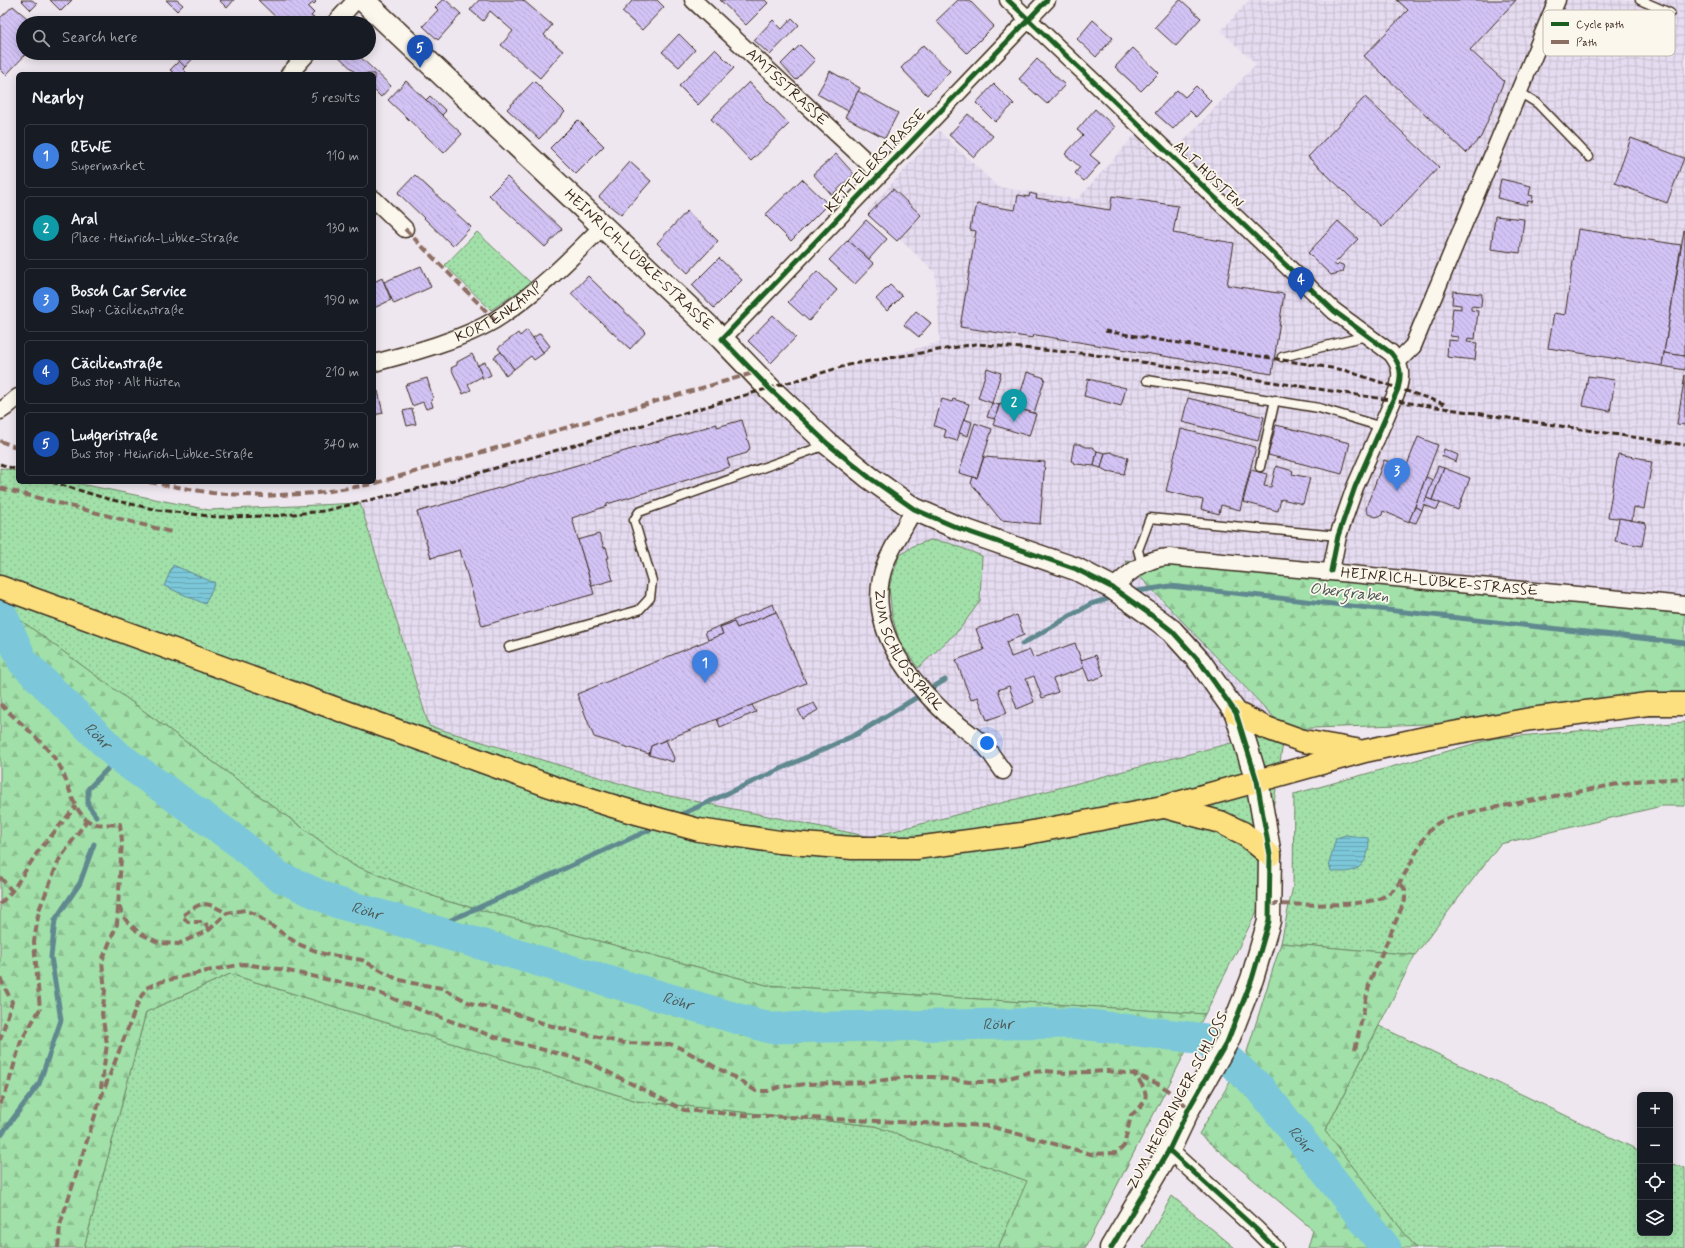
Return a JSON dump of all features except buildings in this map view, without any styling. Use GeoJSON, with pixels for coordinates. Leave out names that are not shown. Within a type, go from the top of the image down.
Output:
{"type":"FeatureCollection","features":[{"type":"Feature","properties":{"kind":"main road"},"geometry":{"type":"LineString","coordinates":[[0,588],[554,788],[629,812],[699,830],[778,842],[852,848],[916,848],[1022,834],[1163,807],[1365,751],[1531,719],[1648,704],[1685,704]]}},
{"type":"Feature","properties":{"kind":"main road"},"geometry":{"type":"LineString","coordinates":[[1236,713],[1264,727],[1303,741],[1365,751]]}},
{"type":"Feature","properties":{"kind":"main road"},"geometry":{"type":"LineString","coordinates":[[1163,807],[1220,822],[1243,833],[1270,854]]}},
{"type":"Feature","properties":{"kind":"street"},"geometry":{"type":"LineString","coordinates":[[342,16],[356,0]]}},
{"type":"Feature","properties":{"kind":"street","name":"HEINRICH-LÜBKE-STRASSE"},"geometry":{"type":"LineString","coordinates":[[364,0],[722,339],[764,383],[828,444],[870,478],[914,509],[958,528],[1076,569],[1113,588],[1128,574],[1142,565],[1153,560],[1169,557],[1685,605]]}},
{"type":"Feature","properties":{"kind":"street","name":"AMTSSTRASSE"},"geometry":{"type":"LineString","coordinates":[[693,0],[880,174]]}},
{"type":"Feature","properties":{"kind":"street","name":"ALT HÜSTEN"},"geometry":{"type":"LineString","coordinates":[[1008,0],[1334,311],[1391,353],[1398,361]]}},
{"type":"Feature","properties":{"kind":"street","name":"KETTELERSTRASSE"},"geometry":{"type":"LineString","coordinates":[[722,339],[1047,0]]}},
{"type":"Feature","properties":{"kind":"street"},"geometry":{"type":"LineString","coordinates":[[1553,10],[1557,0]]}},
{"type":"Feature","properties":{"kind":"street"},"geometry":{"type":"LineString","coordinates":[[1331,571],[1338,536],[1355,487],[1398,389],[1401,378],[1398,361],[1413,346],[1543,34]]}},
{"type":"Feature","properties":{"kind":"street"},"geometry":{"type":"LineString","coordinates":[[291,72],[302,60]]}},
{"type":"Feature","properties":{"kind":"street"},"geometry":{"type":"LineString","coordinates":[[376,201],[405,229]]}},
{"type":"Feature","properties":{"kind":"street","name":"KORTENKAMP"},"geometry":{"type":"LineString","coordinates":[[376,362],[464,334],[495,320],[542,285],[603,226]]}},
{"type":"Feature","properties":{"kind":"street"},"geometry":{"type":"LineString","coordinates":[[0,411],[16,399]]}},
{"type":"Feature","properties":{"kind":"street","name":"ZUM SCHLOSSPARK"},"geometry":{"type":"LineString","coordinates":[[914,509],[886,563],[880,584],[880,604],[884,628],[892,649],[918,686],[957,724],[985,746],[1002,771]]}},
{"type":"Feature","properties":{"kind":"street","name":"ZUM HERDRINGER SCHLOSS"},"geometry":{"type":"LineString","coordinates":[[1111,1248],[1169,1150],[1189,1108],[1228,1040],[1252,979],[1269,921],[1270,854],[1257,781],[1236,713],[1217,684],[1196,657],[1172,631],[1147,611],[1113,588]]}},
{"type":"Feature","properties":{"kind":"street"},"geometry":{"type":"LineString","coordinates":[[1169,1150],[1275,1248]]}},
{"type":"Feature","properties":{"kind":"lane"},"geometry":{"type":"LineString","coordinates":[[1640,0],[1663,10]]}},
{"type":"Feature","properties":{"kind":"lane"},"geometry":{"type":"LineString","coordinates":[[1519,92],[1537,103],[1589,157]]}},
{"type":"Feature","properties":{"kind":"lane"},"geometry":{"type":"LineString","coordinates":[[1282,357],[1366,336]]}},
{"type":"Feature","properties":{"kind":"lane"},"geometry":{"type":"LineString","coordinates":[[1147,380],[1318,408],[1382,427]]}},
{"type":"Feature","properties":{"kind":"lane"},"geometry":{"type":"LineString","coordinates":[[1260,467],[1275,400]]}},
{"type":"Feature","properties":{"kind":"lane"},"geometry":{"type":"LineString","coordinates":[[509,647],[639,610],[650,598],[652,581],[634,520],[639,512],[828,444]]}},
{"type":"Feature","properties":{"kind":"lane"},"geometry":{"type":"LineString","coordinates":[[1142,565],[1138,550],[1150,518],[1338,536]]}},
{"type":"Feature","properties":{"kind":"shaded area"},"geometry":{"type":"Polygon","coordinates":[[[1249,0],[1685,0],[1685,602],[1126,562],[1285,729],[871,837],[645,791],[429,726],[360,503],[940,342],[935,272],[868,210],[939,131],[998,187],[1078,199],[1146,122],[1176,149],[1256,64],[1221,31],[1249,0]]]}},
{"type":"Feature","properties":{"kind":"green space"},"geometry":{"type":"Polygon","coordinates":[[[477,232],[531,283],[491,310],[445,265],[477,232]]]}},
{"type":"Feature","properties":{"kind":"green space"},"geometry":{"type":"Polygon","coordinates":[[[0,468],[16,471],[16,484],[81,484],[209,510],[360,503],[429,726],[645,791],[871,837],[1285,729],[1258,909],[1205,1014],[766,985],[446,901],[353,865],[0,605],[0,468]]]}},
{"type":"Feature","properties":{"kind":"green space"},"geometry":{"type":"Polygon","coordinates":[[[930,540],[949,543],[982,556],[980,601],[959,630],[918,668],[899,641],[892,615],[889,587],[899,556],[913,546],[930,540]]]}},
{"type":"Feature","properties":{"kind":"green space"},"geometry":{"type":"Polygon","coordinates":[[[1125,561],[1685,602],[1685,715],[1285,729],[1125,561]]]}},
{"type":"Feature","properties":{"kind":"green space"},"geometry":{"type":"Polygon","coordinates":[[[0,605],[353,865],[446,901],[766,985],[1205,1014],[1085,1248],[998,1248],[1027,1181],[875,1126],[637,1101],[230,974],[146,1012],[84,1248],[0,1248],[0,605]]]}},
{"type":"Feature","properties":{"kind":"green space"},"geometry":{"type":"Polygon","coordinates":[[[1685,722],[1685,806],[1662,806],[1500,844],[1415,955],[1281,943],[1293,886],[1294,794],[1495,738],[1685,722]]]}},
{"type":"Feature","properties":{"kind":"green space"},"geometry":{"type":"Polygon","coordinates":[[[1281,943],[1415,955],[1325,1131],[1416,1248],[1308,1248],[1313,1230],[1199,1134],[1246,1055],[1281,943]]]}},
{"type":"Feature","properties":{"kind":"green space"},"geometry":{"type":"Polygon","coordinates":[[[230,974],[637,1101],[875,1126],[1028,1181],[998,1248],[84,1248],[146,1012],[230,974]]]}},
{"type":"Feature","properties":{"kind":"green space"},"geometry":{"type":"Polygon","coordinates":[[[1379,1026],[1637,1150],[1637,1236],[1673,1236],[1673,1164],[1685,1168],[1685,1248],[1416,1248],[1325,1131],[1379,1026]]]}},
{"type":"Feature","properties":{"kind":"green space"},"geometry":{"type":"Polygon","coordinates":[[[1172,1196],[1235,1248],[1143,1248],[1172,1196]]]}},
{"type":"Feature","properties":{"kind":"water"},"geometry":{"type":"Polygon","coordinates":[[[173,565],[215,583],[205,604],[164,586],[173,565]]]}},
{"type":"Feature","properties":{"kind":"water"},"geometry":{"type":"Polygon","coordinates":[[[1346,835],[1368,838],[1369,848],[1366,858],[1355,870],[1344,872],[1331,871],[1329,863],[1336,838],[1346,835]]]}},
{"type":"Feature","properties":{"kind":"waterway","name":"Obergraben"},"geometry":{"type":"LineString","coordinates":[[1132,592],[1170,586],[1685,643]]}},
{"type":"Feature","properties":{"kind":"waterway","name":"Obergraben"},"geometry":{"type":"LineString","coordinates":[[1022,644],[1091,604],[1114,597]]}},
{"type":"Feature","properties":{"kind":"waterway","name":"Röhr"},"geometry":{"type":"LineString","coordinates":[[0,610],[23,662],[119,757],[237,841],[278,876],[335,902],[770,1028],[1073,1023],[1205,1039],[1261,1089],[1386,1248]]}},
{"type":"Feature","properties":{"kind":"waterway"},"geometry":{"type":"LineString","coordinates":[[678,816],[857,734],[945,680]]}},
{"type":"Feature","properties":{"kind":"waterway"},"geometry":{"type":"LineString","coordinates":[[96,816],[88,805],[88,789],[119,757]]}},
{"type":"Feature","properties":{"kind":"waterway"},"geometry":{"type":"LineString","coordinates":[[429,930],[658,826]]}},
{"type":"Feature","properties":{"kind":"waterway"},"geometry":{"type":"LineString","coordinates":[[0,1136],[39,1084],[61,1020],[51,957],[55,920],[80,883],[94,844]]}},
{"type":"Feature","properties":{"kind":"railway"},"geometry":{"type":"LineString","coordinates":[[1105,331],[1344,370],[1445,404]]}},
{"type":"Feature","properties":{"kind":"railway"},"geometry":{"type":"LineString","coordinates":[[59,484],[108,499],[158,510],[217,517],[273,516],[324,511],[458,479],[852,364],[976,344],[1089,354],[1685,445]]}},
{"type":"Feature","properties":{"kind":"railway"},"geometry":{"type":"LineString","coordinates":[[0,464],[16,469]]}},
{"type":"Feature","properties":{"kind":"marked path"},"geometry":{"type":"LineString","coordinates":[[405,229],[495,320]]}},
{"type":"Feature","properties":{"kind":"marked path"},"geometry":{"type":"LineString","coordinates":[[376,483],[753,373]]}},
{"type":"Feature","properties":{"kind":"marked path"},"geometry":{"type":"LineString","coordinates":[[0,441],[16,447]]}},
{"type":"Feature","properties":{"kind":"marked path"},"geometry":{"type":"LineString","coordinates":[[160,484],[212,493],[263,496],[317,493],[373,484]]}},
{"type":"Feature","properties":{"kind":"marked path"},"geometry":{"type":"LineString","coordinates":[[0,488],[171,532]]}},
{"type":"Feature","properties":{"kind":"marked path"},"geometry":{"type":"LineString","coordinates":[[0,704],[38,739],[58,763],[74,801],[82,815],[87,820],[95,824],[120,824],[122,841],[117,924],[102,961],[105,991],[102,1014],[107,1044],[101,1088]]}},
{"type":"Feature","properties":{"kind":"marked path"},"geometry":{"type":"LineString","coordinates":[[1270,904],[1346,904],[1375,900],[1385,896],[1399,883],[1421,843],[1433,827],[1442,821],[1457,815],[1635,781],[1685,778]]}},
{"type":"Feature","properties":{"kind":"marked path"},"geometry":{"type":"LineString","coordinates":[[0,904],[12,891],[37,853],[76,806]]}},
{"type":"Feature","properties":{"kind":"marked path"},"geometry":{"type":"LineString","coordinates":[[0,1104],[7,1089],[21,1041],[40,1009],[34,942],[39,910],[59,860],[87,820]]}},
{"type":"Feature","properties":{"kind":"marked path"},"geometry":{"type":"LineString","coordinates":[[0,877],[12,891]]}},
{"type":"Feature","properties":{"kind":"marked path"},"geometry":{"type":"LineString","coordinates":[[1355,1050],[1370,981],[1405,900],[1405,889],[1399,882]]}},
{"type":"Feature","properties":{"kind":"marked path"},"geometry":{"type":"LineString","coordinates":[[209,930],[205,922],[188,922],[182,916],[195,907],[204,904],[208,904],[227,913]]}},
{"type":"Feature","properties":{"kind":"marked path"},"geometry":{"type":"LineString","coordinates":[[119,906],[125,919],[139,933],[160,943],[178,944],[209,930],[227,913],[245,910],[253,913],[298,944],[324,954],[362,960],[397,979],[442,988],[470,1003],[513,1013],[548,1025],[623,1043],[670,1044],[734,1077],[756,1091],[768,1091],[779,1087],[807,1084],[870,1082],[907,1077],[933,1077],[969,1082],[995,1082],[1030,1072],[1045,1071],[1067,1073],[1108,1071],[1134,1074],[1161,1085],[1189,1108]]}},
{"type":"Feature","properties":{"kind":"marked path"},"geometry":{"type":"LineString","coordinates":[[58,1248],[60,1225],[100,1100],[139,1000],[146,988],[160,982],[244,964],[279,969],[367,988],[426,1012],[495,1037],[586,1061],[684,1110],[742,1115],[989,1126],[1091,1154],[1117,1153],[1124,1146],[1131,1115],[1145,1100],[1145,1091],[1134,1074]]}},
{"type":"Feature","properties":{"kind":"marked path"},"geometry":{"type":"LineString","coordinates":[[0,978],[12,1002],[0,1040]]}},
{"type":"Feature","properties":{"kind":"cycle path"},"geometry":{"type":"LineString","coordinates":[[1008,0],[1334,311],[1391,353],[1397,362],[1400,370],[1398,389],[1355,487],[1338,536],[1331,571]]}},
{"type":"Feature","properties":{"kind":"cycle path"},"geometry":{"type":"LineString","coordinates":[[1047,0],[722,339],[769,388],[828,444],[870,478],[914,509],[958,528],[1076,569],[1113,588],[1158,620],[1172,631],[1200,662],[1236,713],[1257,781],[1270,855],[1269,921],[1252,979],[1228,1040],[1189,1108],[1169,1150],[1111,1248]]}},
{"type":"Feature","properties":{"kind":"cycle path"},"geometry":{"type":"LineString","coordinates":[[1169,1150],[1275,1248]]}},
{"type":"Feature","properties":{"kind":"place","name":"Ludgeristraße"},"geometry":{"type":"Point","coordinates":[420,68]}},
{"type":"Feature","properties":{"kind":"place","name":"Cäcilienstraße"},"geometry":{"type":"Point","coordinates":[1301,300]}},
{"type":"Feature","properties":{"kind":"place","name":"Aral"},"geometry":{"type":"Point","coordinates":[1014,422]}},
{"type":"Feature","properties":{"kind":"place","name":"Bosch Car Service"},"geometry":{"type":"Point","coordinates":[1397,491]}},
{"type":"Feature","properties":{"kind":"place","name":"REWE"},"geometry":{"type":"Point","coordinates":[705,683]}}]}
